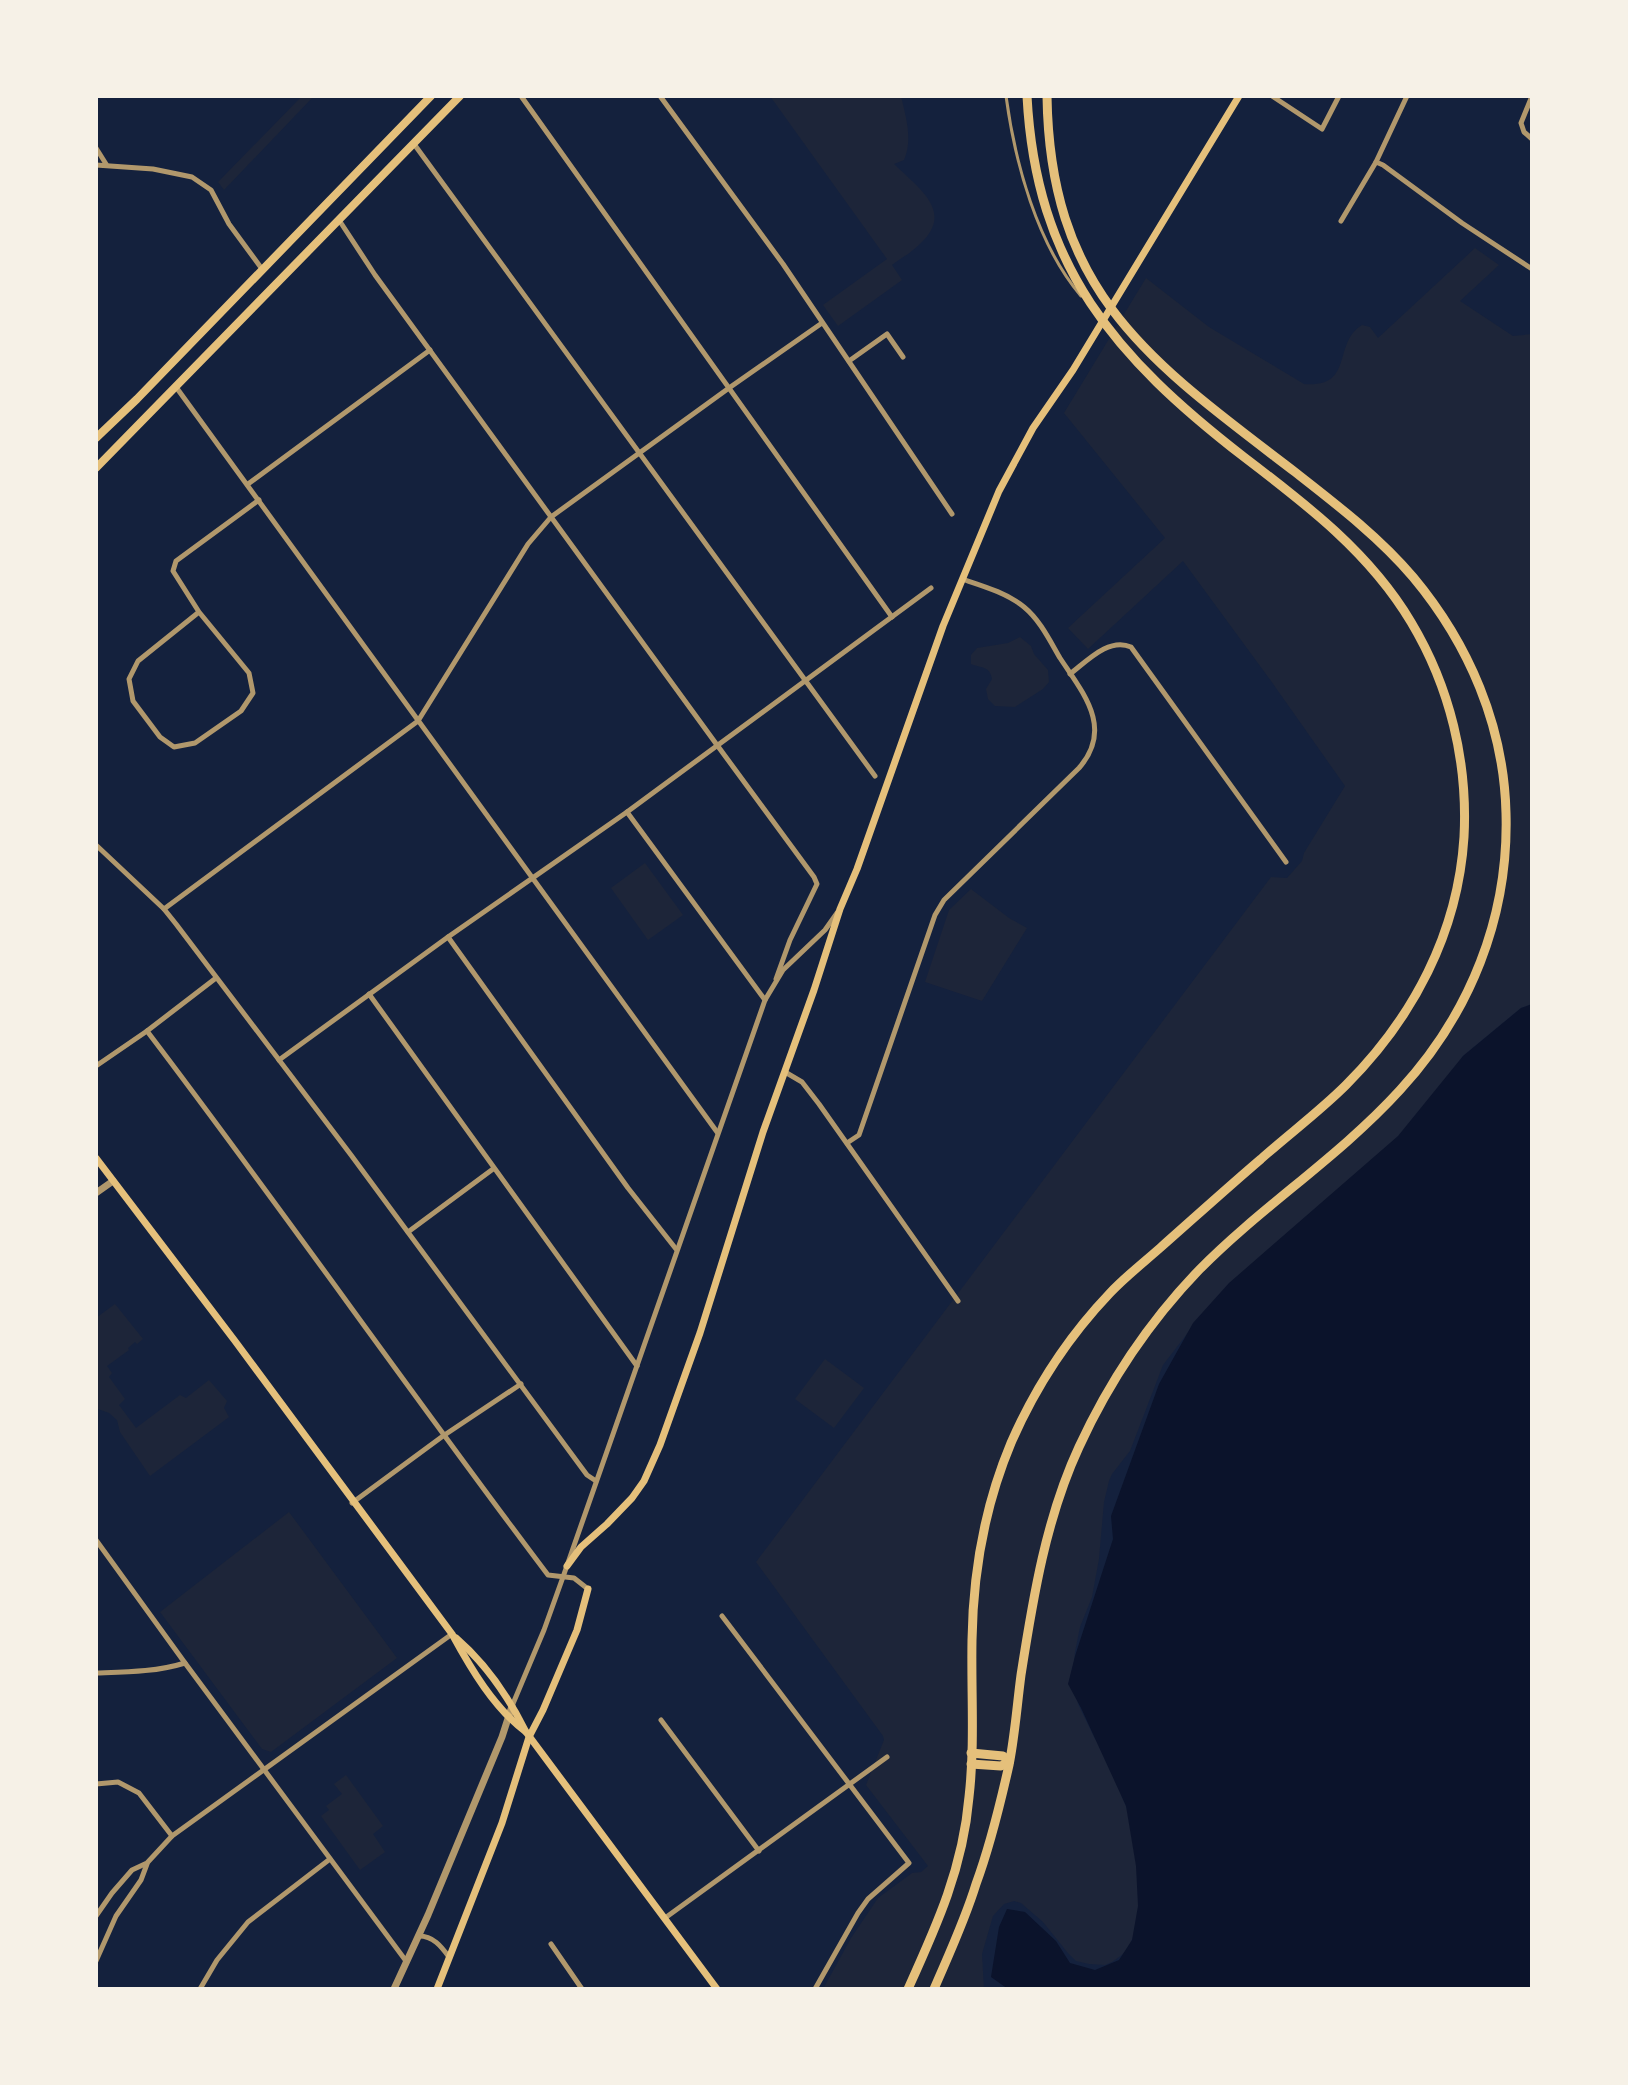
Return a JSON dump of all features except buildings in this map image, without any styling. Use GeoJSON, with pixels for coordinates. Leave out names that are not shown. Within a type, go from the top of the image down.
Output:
{"type":"FeatureCollection","features":[{"type":"Feature","properties":{"kind":"highway"},"geometry":{"type":"LineString","coordinates":[[908,1989],[937,1926],[955,1875],[970,1793],[972,1634],[979,1558],[1001,1469],[1028,1407],[1067,1344],[1112,1291],[1344,1087],[1394,1031],[1427,976],[1447,927],[1463,850],[1465,811],[1462,773],[1451,714],[1435,668],[1416,630],[1370,566],[1330,526],[1170,396],[1102,320],[1075,279],[1050,225],[1029,137],[1027,96]]}},
{"type":"Feature","properties":{"kind":"highway"},"geometry":{"type":"LineString","coordinates":[[934,1989],[977,1884],[1009,1762],[1043,1556],[1063,1487],[1093,1420],[1122,1368],[1174,1297],[1216,1254],[1400,1091],[1435,1048],[1468,994],[1487,947],[1502,883],[1507,837],[1504,778],[1492,724],[1476,676],[1445,619],[1407,570],[1377,539],[1175,378],[1147,352],[1113,312],[1085,269],[1066,222],[1052,164],[1047,96]]}},
{"type":"Feature","properties":{"kind":"highway"},"geometry":{"type":"LineString","coordinates":[[971,1753],[1003,1756],[1009,1762]]}},
{"type":"Feature","properties":{"kind":"highway"},"geometry":{"type":"LineString","coordinates":[[971,1764],[1001,1766],[1009,1762]]}},
{"type":"Feature","properties":{"kind":"main road"},"geometry":{"type":"LineString","coordinates":[[96,438],[431,96]]}},
{"type":"Feature","properties":{"kind":"main road"},"geometry":{"type":"LineString","coordinates":[[96,468],[460,96]]}},
{"type":"Feature","properties":{"kind":"main road"},"geometry":{"type":"LineString","coordinates":[[567,1566],[581,1547],[632,1498],[644,1481],[683,1384],[763,1132],[840,909],[943,626],[1004,481],[1033,428],[1082,355],[1239,96]]}},
{"type":"Feature","properties":{"kind":"main road"},"geometry":{"type":"LineString","coordinates":[[96,1158],[452,1634],[463,1656],[509,1719],[528,1734]]}},
{"type":"Feature","properties":{"kind":"main road"},"geometry":{"type":"LineString","coordinates":[[437,1989],[502,1823],[528,1734],[543,1710],[577,1630],[588,1589]]}},
{"type":"Feature","properties":{"kind":"main road"},"geometry":{"type":"LineString","coordinates":[[452,1634],[470,1650],[514,1708],[528,1734],[717,1989]]}},
{"type":"Feature","properties":{"kind":"street"},"geometry":{"type":"LineString","coordinates":[[521,96],[892,617]]}},
{"type":"Feature","properties":{"kind":"street"},"geometry":{"type":"LineString","coordinates":[[660,96],[783,264],[952,514]]}},
{"type":"Feature","properties":{"kind":"street"},"geometry":{"type":"LineString","coordinates":[[1272,96],[1322,129],[1339,96]]}},
{"type":"Feature","properties":{"kind":"street"},"geometry":{"type":"LineString","coordinates":[[1341,221],[1376,162],[1407,96]]}},
{"type":"Feature","properties":{"kind":"street"},"geometry":{"type":"LineString","coordinates":[[1532,96],[1521,123],[1524,132],[1532,139]]}},
{"type":"Feature","properties":{"kind":"street"},"geometry":{"type":"LineString","coordinates":[[414,143],[875,776]]}},
{"type":"Feature","properties":{"kind":"street"},"geometry":{"type":"LineString","coordinates":[[96,148],[106,165]]}},
{"type":"Feature","properties":{"kind":"street"},"geometry":{"type":"LineString","coordinates":[[1376,162],[1532,269]]}},
{"type":"Feature","properties":{"kind":"street"},"geometry":{"type":"LineString","coordinates":[[96,165],[153,169],[192,177],[211,190],[229,224],[263,270]]}},
{"type":"Feature","properties":{"kind":"street"},"geometry":{"type":"LineString","coordinates":[[338,219],[375,275],[817,884],[765,1000],[544,1630],[394,1989]]}},
{"type":"Feature","properties":{"kind":"street"},"geometry":{"type":"LineString","coordinates":[[164,909],[418,721],[528,544],[551,517],[822,323]]}},
{"type":"Feature","properties":{"kind":"street"},"geometry":{"type":"LineString","coordinates":[[849,361],[887,334],[903,357]]}},
{"type":"Feature","properties":{"kind":"street"},"geometry":{"type":"LineString","coordinates":[[248,484],[430,350]]}},
{"type":"Feature","properties":{"kind":"street"},"geometry":{"type":"LineString","coordinates":[[175,386],[717,1132]]}},
{"type":"Feature","properties":{"kind":"street"},"geometry":{"type":"LineString","coordinates":[[199,612],[138,661],[129,679],[133,701],[160,737],[174,747],[195,743],[241,711],[253,693],[249,673],[199,612],[173,571],[176,561],[259,500]]}},
{"type":"Feature","properties":{"kind":"street"},"geometry":{"type":"LineString","coordinates":[[847,1143],[859,1135],[935,915],[944,900],[1079,768],[1092,751],[1095,735],[1093,713],[1039,624],[1028,611],[1006,596],[962,579]]}},
{"type":"Feature","properties":{"kind":"street"},"geometry":{"type":"LineString","coordinates":[[279,1060],[627,812],[931,588]]}},
{"type":"Feature","properties":{"kind":"street"},"geometry":{"type":"LineString","coordinates":[[1070,674],[1110,645],[1120,643],[1131,647],[1286,862]]}},
{"type":"Feature","properties":{"kind":"street"},"geometry":{"type":"LineString","coordinates":[[627,812],[765,1000]]}},
{"type":"Feature","properties":{"kind":"street"},"geometry":{"type":"LineString","coordinates":[[96,845],[164,909],[589,1477],[596,1482]]}},
{"type":"Feature","properties":{"kind":"street"},"geometry":{"type":"LineString","coordinates":[[776,979],[825,930],[840,909]]}},
{"type":"Feature","properties":{"kind":"street"},"geometry":{"type":"LineString","coordinates":[[448,937],[628,1188],[676,1249]]}},
{"type":"Feature","properties":{"kind":"street"},"geometry":{"type":"LineString","coordinates":[[96,1066],[216,978]]}},
{"type":"Feature","properties":{"kind":"street"},"geometry":{"type":"LineString","coordinates":[[369,994],[637,1367]]}},
{"type":"Feature","properties":{"kind":"street"},"geometry":{"type":"LineString","coordinates":[[147,1031],[548,1575],[574,1578],[588,1589]]}},
{"type":"Feature","properties":{"kind":"street"},"geometry":{"type":"LineString","coordinates":[[785,1072],[802,1082],[958,1301]]}},
{"type":"Feature","properties":{"kind":"street"},"geometry":{"type":"LineString","coordinates":[[408,1232],[493,1169]]}},
{"type":"Feature","properties":{"kind":"street"},"geometry":{"type":"LineString","coordinates":[[96,1193],[113,1181]]}},
{"type":"Feature","properties":{"kind":"street"},"geometry":{"type":"LineString","coordinates":[[352,1503],[521,1384]]}},
{"type":"Feature","properties":{"kind":"street"},"geometry":{"type":"LineString","coordinates":[[96,1540],[406,1961]]}},
{"type":"Feature","properties":{"kind":"street"},"geometry":{"type":"LineString","coordinates":[[722,1616],[909,1863],[868,1899],[815,1989]]}},
{"type":"Feature","properties":{"kind":"street"},"geometry":{"type":"LineString","coordinates":[[96,1916],[132,1870],[147,1863],[172,1836],[452,1634]]}},
{"type":"Feature","properties":{"kind":"street"},"geometry":{"type":"LineString","coordinates":[[96,1673],[145,1671],[185,1663]]}},
{"type":"Feature","properties":{"kind":"street"},"geometry":{"type":"LineString","coordinates":[[661,1720],[759,1851]]}},
{"type":"Feature","properties":{"kind":"street"},"geometry":{"type":"LineString","coordinates":[[665,1918],[887,1757]]}},
{"type":"Feature","properties":{"kind":"street"},"geometry":{"type":"LineString","coordinates":[[96,1784],[118,1782],[139,1793],[172,1836]]}},
{"type":"Feature","properties":{"kind":"street"},"geometry":{"type":"LineString","coordinates":[[200,1989],[217,1960],[248,1922],[330,1859]]}},
{"type":"Feature","properties":{"kind":"street"},"geometry":{"type":"LineString","coordinates":[[96,1961],[116,1916],[141,1880],[147,1863]]}},
{"type":"Feature","properties":{"kind":"street"},"geometry":{"type":"LineString","coordinates":[[418,1936],[431,1938],[449,1957]]}},
{"type":"Feature","properties":{"kind":"street"},"geometry":{"type":"LineString","coordinates":[[551,1944],[582,1989]]}},
{"type":"Feature","properties":{"kind":"lane"},"geometry":{"type":"LineString","coordinates":[[1006,96],[1020,166],[1042,228],[1062,271],[1102,320]]}},
{"type":"Feature","properties":{"kind":"shaded area"},"geometry":{"type":"Polygon","coordinates":[[[302,96],[314,96],[224,190],[218,182],[302,96]]]}},
{"type":"Feature","properties":{"kind":"shaded area"},"geometry":{"type":"Polygon","coordinates":[[[770,96],[901,96],[908,128],[908,145],[904,160],[894,164],[925,194],[934,215],[933,226],[926,237],[892,265],[902,280],[838,326],[823,305],[887,259],[770,96]]]}},
{"type":"Feature","properties":{"kind":"shaded area"},"geometry":{"type":"Polygon","coordinates":[[[1475,248],[1499,265],[1460,301],[1513,336],[1532,334],[1532,1004],[1521,1008],[1463,1056],[1409,1129],[1203,1313],[1163,1365],[1130,1451],[1109,1481],[1092,1597],[1080,1627],[1073,1673],[1078,1704],[1095,1739],[1104,1749],[1138,1838],[1139,1925],[1126,1952],[1105,1965],[1076,1961],[1043,1922],[1021,1903],[1014,1901],[1004,1904],[993,1916],[982,1954],[984,1989],[823,1989],[851,1938],[878,1898],[912,1873],[921,1872],[928,1866],[866,1785],[883,1736],[756,1562],[1271,877],[1287,878],[1302,861],[1345,786],[1183,561],[1088,649],[1068,628],[1165,538],[1064,413],[1146,278],[1209,327],[1304,384],[1320,383],[1337,372],[1347,342],[1362,325],[1370,327],[1378,338],[1475,248]]]}},
{"type":"Feature","properties":{"kind":"shaded area"},"geometry":{"type":"Polygon","coordinates":[[[1020,637],[1031,646],[1048,670],[1049,682],[1015,707],[995,706],[988,699],[986,689],[991,675],[984,668],[971,664],[971,655],[977,648],[1008,643],[1020,637]]]}},
{"type":"Feature","properties":{"kind":"shaded area"},"geometry":{"type":"Polygon","coordinates":[[[645,863],[683,915],[648,940],[611,888],[645,863]]]}},
{"type":"Feature","properties":{"kind":"shaded area"},"geometry":{"type":"Polygon","coordinates":[[[971,889],[1027,928],[982,1001],[925,982],[949,910],[971,889]]]}},
{"type":"Feature","properties":{"kind":"shaded area"},"geometry":{"type":"Polygon","coordinates":[[[1532,1004],[1532,1989],[1008,1989],[991,1977],[999,1927],[1007,1909],[1025,1912],[1056,1941],[1070,1963],[1095,1970],[1119,1960],[1132,1940],[1138,1906],[1136,1866],[1126,1806],[1068,1684],[1113,1539],[1111,1516],[1159,1384],[1193,1323],[1229,1283],[1398,1136],[1463,1056],[1521,1008],[1532,1004]]]}},
{"type":"Feature","properties":{"kind":"shaded area"},"geometry":{"type":"Polygon","coordinates":[[[115,1304],[143,1339],[137,1344],[135,1342],[107,1366],[112,1373],[109,1377],[125,1399],[119,1405],[136,1428],[180,1395],[186,1398],[209,1380],[227,1401],[224,1408],[229,1417],[150,1476],[120,1432],[117,1420],[96,1407],[96,1318],[115,1304]]]}},
{"type":"Feature","properties":{"kind":"shaded area"},"geometry":{"type":"Polygon","coordinates":[[[825,1359],[864,1388],[834,1428],[795,1399],[825,1359]]]}},
{"type":"Feature","properties":{"kind":"shaded area"},"geometry":{"type":"Polygon","coordinates":[[[289,1512],[397,1658],[271,1752],[262,1749],[160,1612],[289,1512]]]}},
{"type":"Feature","properties":{"kind":"shaded area"},"geometry":{"type":"Polygon","coordinates":[[[346,1775],[383,1826],[373,1834],[385,1852],[360,1870],[321,1816],[329,1810],[326,1806],[342,1794],[334,1784],[346,1775]]]}}]}
